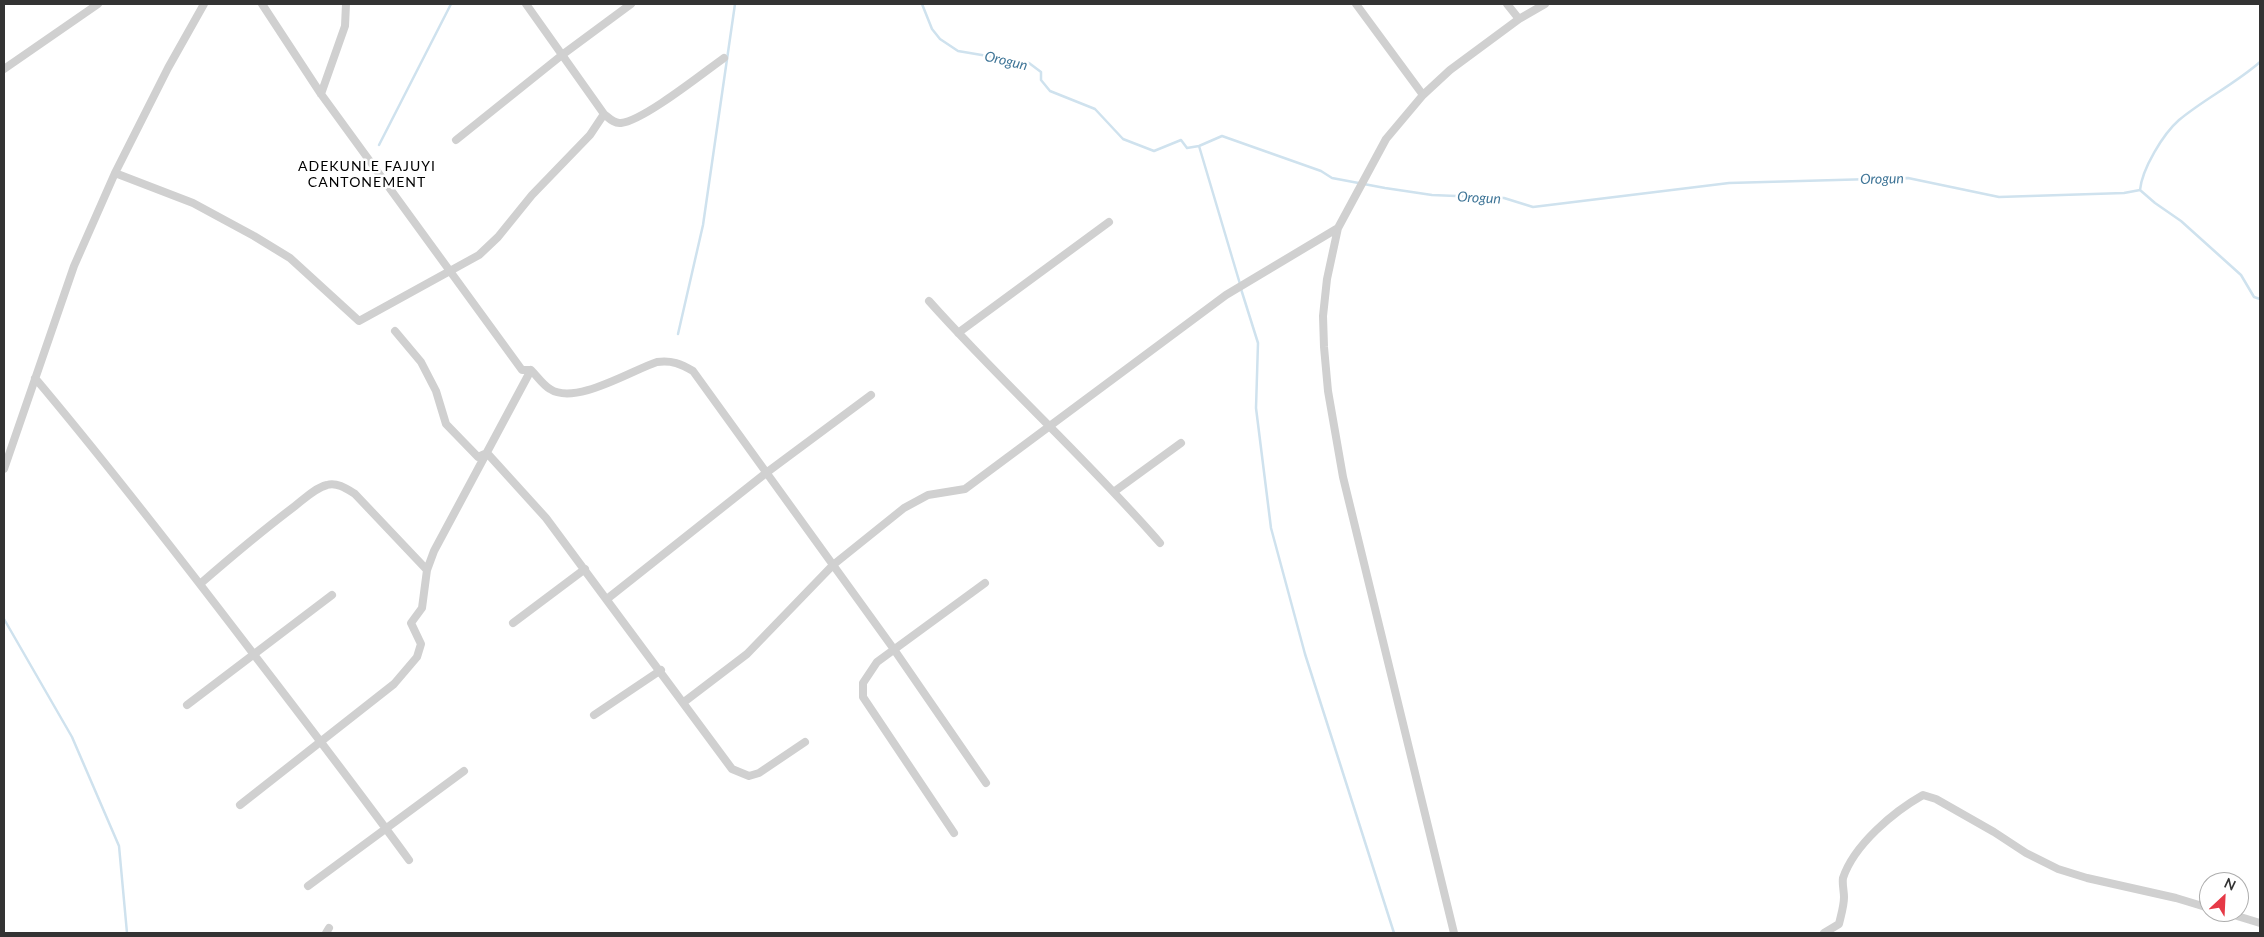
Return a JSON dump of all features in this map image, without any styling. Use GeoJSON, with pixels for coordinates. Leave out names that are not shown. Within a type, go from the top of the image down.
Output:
{"type":"FeatureCollection","features":[{"type":"Feature","properties":{"kind":"street"},"geometry":{"type":"LineString","coordinates":[[4,69],[98,4]]}},
{"type":"Feature","properties":{"kind":"street"},"geometry":{"type":"LineString","coordinates":[[4,469],[74,266],[116,173],[168,68],[204,4]]}},
{"type":"Feature","properties":{"kind":"street"},"geometry":{"type":"LineString","coordinates":[[262,4],[321,94],[522,370],[531,370],[551,390],[564,394],[587,391],[657,362],[667,360],[679,363],[693,371],[893,648],[986,783]]}},
{"type":"Feature","properties":{"kind":"street"},"geometry":{"type":"LineString","coordinates":[[321,94],[345,26],[346,4]]}},
{"type":"Feature","properties":{"kind":"street"},"geometry":{"type":"LineString","coordinates":[[526,4],[604,114],[611,120],[620,123],[652,108],[724,58]]}},
{"type":"Feature","properties":{"kind":"street"},"geometry":{"type":"LineString","coordinates":[[456,140],[562,55],[631,4]]}},
{"type":"Feature","properties":{"kind":"street"},"geometry":{"type":"LineString","coordinates":[[1356,4],[1423,94]]}},
{"type":"Feature","properties":{"kind":"street"},"geometry":{"type":"LineString","coordinates":[[1507,4],[1519,19]]}},
{"type":"Feature","properties":{"kind":"street"},"geometry":{"type":"LineString","coordinates":[[1454,933],[1343,477],[1328,391],[1323,316],[1327,280],[1338,228],[1386,139],[1423,94],[1450,70],[1519,19],[1545,4]]}},
{"type":"Feature","properties":{"kind":"street"},"geometry":{"type":"LineString","coordinates":[[116,173],[192,203],[254,236],[290,258],[359,321],[479,255],[498,237],[532,194],[590,135],[604,114]]}},
{"type":"Feature","properties":{"kind":"street"},"geometry":{"type":"LineString","coordinates":[[958,333],[1109,222]]}},
{"type":"Feature","properties":{"kind":"street"},"geometry":{"type":"LineString","coordinates":[[684,702],[747,654],[833,565],[904,508],[928,495],[965,489],[1226,295],[1338,228]]}},
{"type":"Feature","properties":{"kind":"street"},"geometry":{"type":"LineString","coordinates":[[929,301],[1049,427],[1115,491],[1160,543]]}},
{"type":"Feature","properties":{"kind":"street"},"geometry":{"type":"LineString","coordinates":[[396,331],[421,362],[436,391],[446,424],[478,457],[487,453]]}},
{"type":"Feature","properties":{"kind":"street"},"geometry":{"type":"LineString","coordinates":[[240,805],[394,684],[418,657],[421,644],[410,623],[422,608],[427,570],[434,551],[531,370]]}},
{"type":"Feature","properties":{"kind":"street"},"geometry":{"type":"LineString","coordinates":[[35,378],[93,447],[200,584],[321,741],[409,860]]}},
{"type":"Feature","properties":{"kind":"street"},"geometry":{"type":"LineString","coordinates":[[607,598],[766,473],[871,395]]}},
{"type":"Feature","properties":{"kind":"street"},"geometry":{"type":"LineString","coordinates":[[1115,491],[1181,443]]}},
{"type":"Feature","properties":{"kind":"street"},"geometry":{"type":"LineString","coordinates":[[487,453],[546,518],[661,670],[732,770],[750,776],[759,773],[805,742]]}},
{"type":"Feature","properties":{"kind":"street"},"geometry":{"type":"LineString","coordinates":[[200,584],[262,531],[327,485],[344,487],[355,494],[427,570]]}},
{"type":"Feature","properties":{"kind":"street"},"geometry":{"type":"LineString","coordinates":[[514,622],[585,569]]}},
{"type":"Feature","properties":{"kind":"street"},"geometry":{"type":"LineString","coordinates":[[954,833],[863,697],[863,683],[867,674],[877,662],[893,648],[985,583]]}},
{"type":"Feature","properties":{"kind":"street"},"geometry":{"type":"LineString","coordinates":[[188,705],[332,595]]}},
{"type":"Feature","properties":{"kind":"street"},"geometry":{"type":"LineString","coordinates":[[594,715],[661,670]]}},
{"type":"Feature","properties":{"kind":"street"},"geometry":{"type":"LineString","coordinates":[[308,886],[464,770]]}},
{"type":"Feature","properties":{"kind":"street"},"geometry":{"type":"LineString","coordinates":[[1824,933],[1830,931],[1838,924],[1845,898],[1842,880],[1853,856],[1872,835],[1923,795],[1936,799],[1994,832],[2026,853],[2058,869],[2087,878],[2199,905]]}},
{"type":"Feature","properties":{"kind":"waterway"},"geometry":{"type":"LineString","coordinates":[[379,145],[451,4]]}},
{"type":"Feature","properties":{"kind":"waterway"},"geometry":{"type":"LineString","coordinates":[[678,334],[703,225],[735,4]]}},
{"type":"Feature","properties":{"kind":"waterway","name":"Orogun"},"geometry":{"type":"LineString","coordinates":[[922,4],[932,29],[940,39],[958,51],[1029,63],[1041,72],[1041,80],[1050,91],[1095,109],[1123,139],[1154,151],[1181,140],[1187,148],[1199,146],[1222,136],[1321,171],[1332,178],[1385,188],[1432,195],[1504,198],[1533,207],[1729,183],[1908,178],[1999,197],[2124,193],[2140,190]]}},
{"type":"Feature","properties":{"kind":"waterway"},"geometry":{"type":"LineString","coordinates":[[2140,190],[2149,162],[2173,126],[2189,112],[2260,62]]}},
{"type":"Feature","properties":{"kind":"waterway"},"geometry":{"type":"LineString","coordinates":[[1199,146],[1240,284]]}},
{"type":"Feature","properties":{"kind":"waterway"},"geometry":{"type":"LineString","coordinates":[[2140,190],[2181,221],[2241,275],[2254,297],[2260,299]]}},
{"type":"Feature","properties":{"kind":"waterway"},"geometry":{"type":"LineString","coordinates":[[1241,289],[1258,343],[1256,408],[1271,528],[1305,654],[1394,933]]}},
{"type":"Feature","properties":{"kind":"waterway"},"geometry":{"type":"LineString","coordinates":[[4,619],[72,737],[119,846],[127,933]]}},
{"type":"Feature","properties":{"kind":"district","name":"ADEKUNLE FAJUYI CANTONEMENT"},"geometry":{"type":"Point","coordinates":[367,174]}}]}
